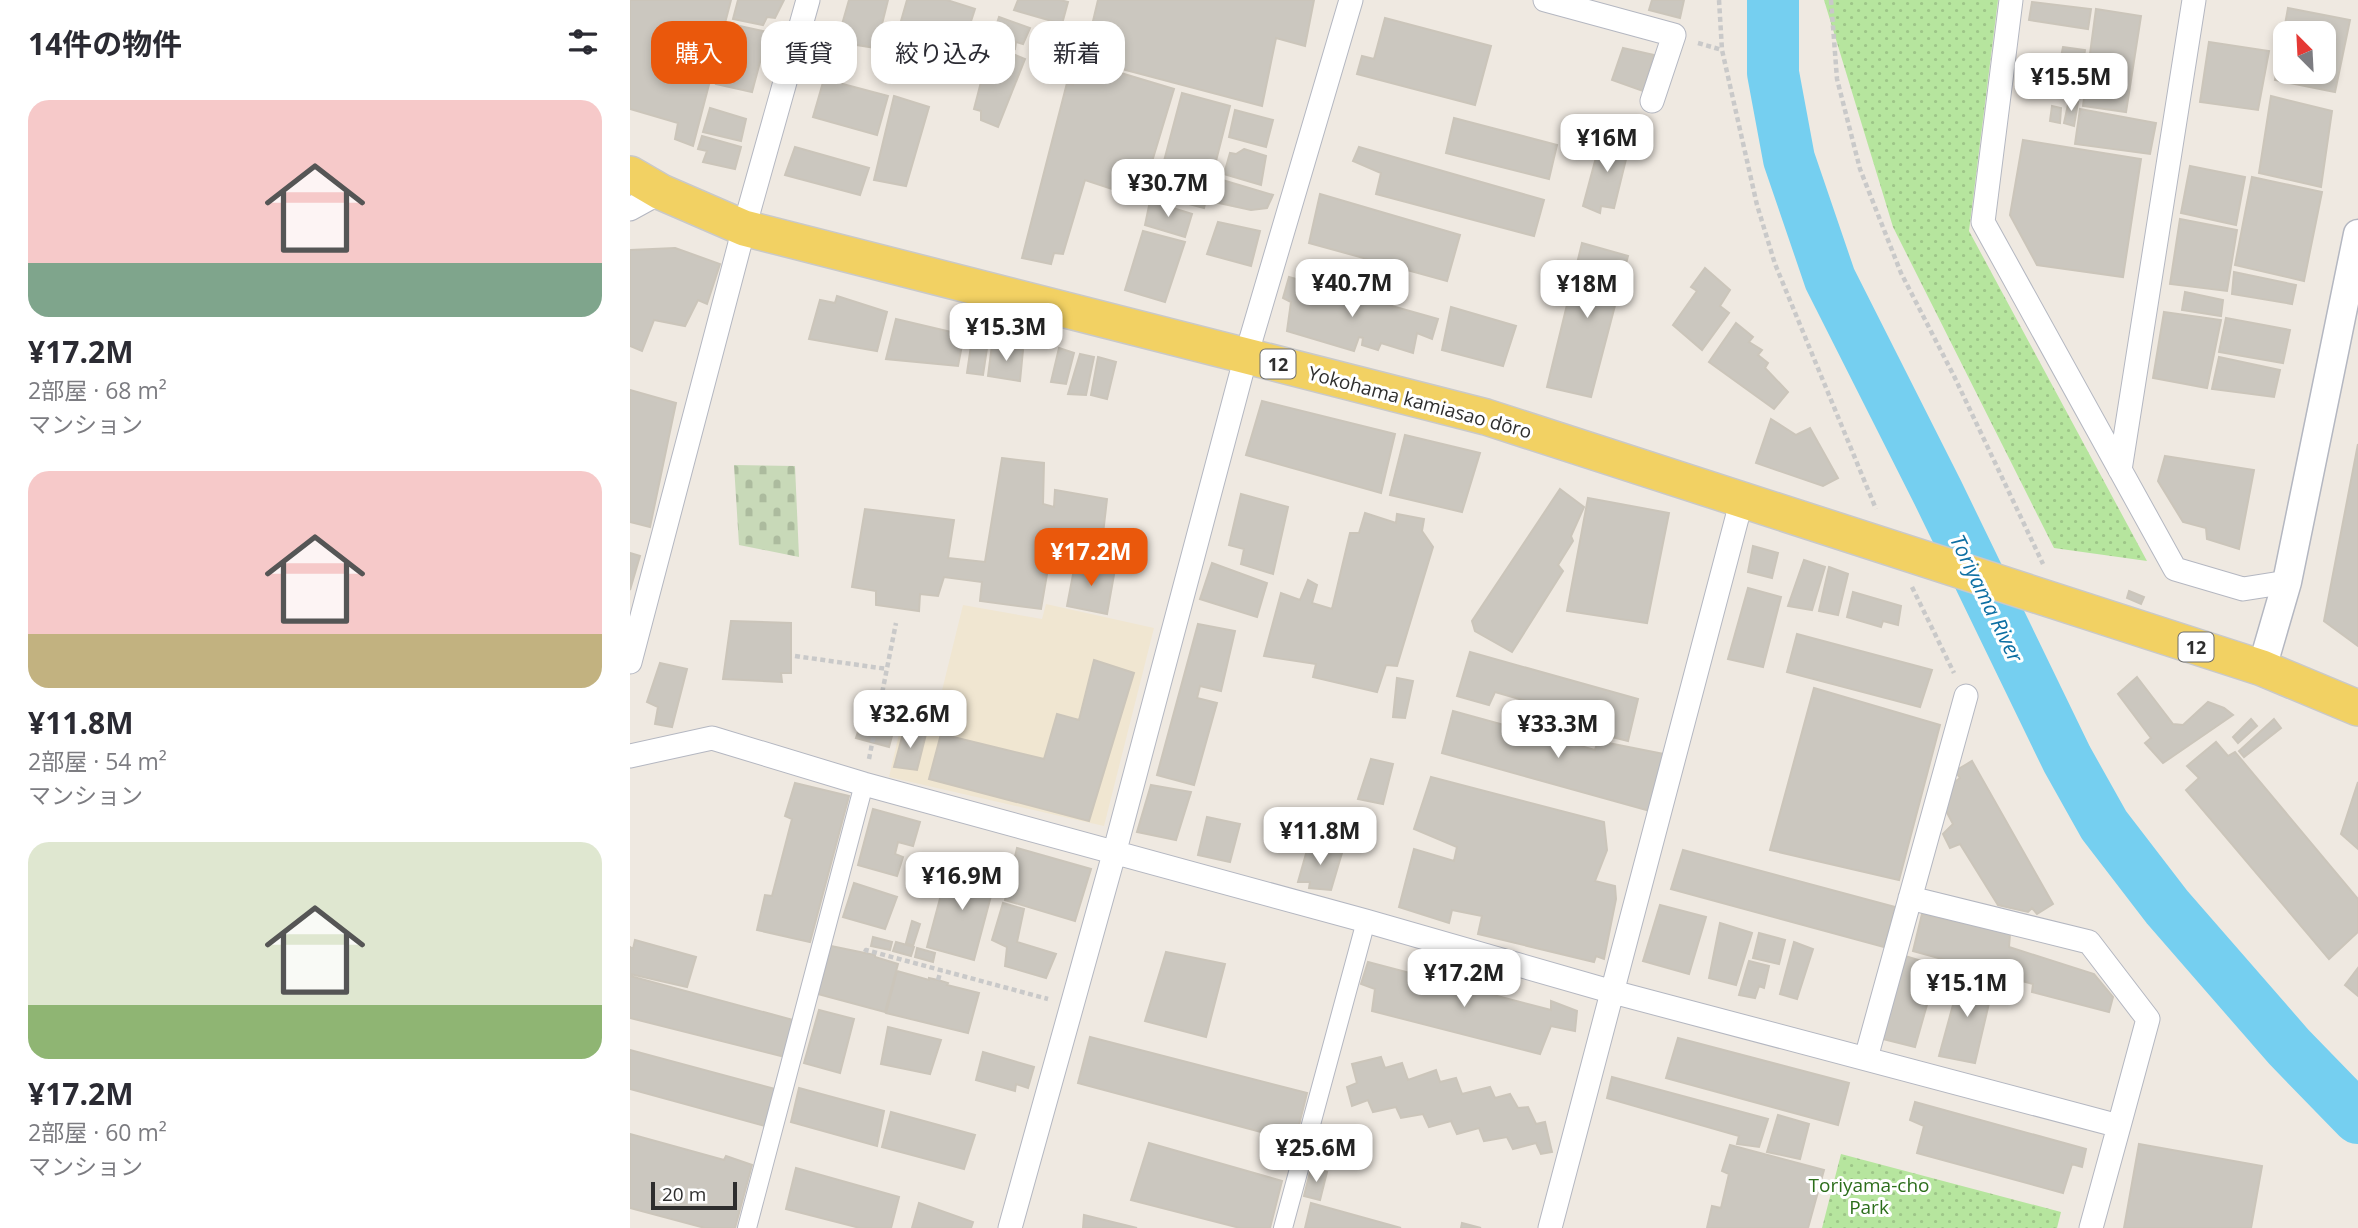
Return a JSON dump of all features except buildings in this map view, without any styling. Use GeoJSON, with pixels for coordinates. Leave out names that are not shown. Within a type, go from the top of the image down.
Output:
{"type":"FeatureCollection","features":[{"type":"Feature","properties":{"kind":"main road","name":"Yokohama kamiasao dōro"},"geometry":{"type":"LineString","coordinates":[[630,174],[661,192],[744,228],[1486,416],[2063,605]]}},
{"type":"Feature","properties":{"kind":"main road","name":"12"},"geometry":{"type":"LineString","coordinates":[[2063,605],[2262,668],[2358,708]]}},
{"type":"Feature","properties":{"kind":"street"},"geometry":{"type":"LineString","coordinates":[[630,662],[744,228],[808,0]]}},
{"type":"Feature","properties":{"kind":"street"},"geometry":{"type":"LineString","coordinates":[[1010,1228],[1114,854],[1246,356],[1350,0]]}},
{"type":"Feature","properties":{"kind":"street"},"geometry":{"type":"LineString","coordinates":[[1545,0],[1674,35],[1652,101]]}},
{"type":"Feature","properties":{"kind":"street"},"geometry":{"type":"LineString","coordinates":[[2011,0],[1983,222],[2175,569],[2243,589],[2287,582]]}},
{"type":"Feature","properties":{"kind":"street"},"geometry":{"type":"LineString","coordinates":[[2120,470],[2194,0]]}},
{"type":"Feature","properties":{"kind":"street"},"geometry":{"type":"LineString","coordinates":[[630,209],[661,192]]}},
{"type":"Feature","properties":{"kind":"street"},"geometry":{"type":"LineString","coordinates":[[2262,668],[2287,582],[2358,234]]}},
{"type":"Feature","properties":{"kind":"street"},"geometry":{"type":"LineString","coordinates":[[1550,1228],[1742,499]]}},
{"type":"Feature","properties":{"kind":"street"},"geometry":{"type":"LineString","coordinates":[[1866,1058],[1966,696]]}},
{"type":"Feature","properties":{"kind":"street"},"geometry":{"type":"LineString","coordinates":[[630,756],[712,738],[864,784],[1366,921],[1613,992],[2119,1126]]}},
{"type":"Feature","properties":{"kind":"street"},"geometry":{"type":"LineString","coordinates":[[747,1228],[864,784]]}},
{"type":"Feature","properties":{"kind":"street"},"geometry":{"type":"LineString","coordinates":[[1910,898],[2089,942],[2148,1018],[2091,1228]]}},
{"type":"Feature","properties":{"kind":"street"},"geometry":{"type":"LineString","coordinates":[[1283,1228],[1366,921]]}},
{"type":"Feature","properties":{"kind":"path"},"geometry":{"type":"LineString","coordinates":[[1719,0],[1722,50],[1757,205],[1775,264],[1892,547],[1966,696]]}},
{"type":"Feature","properties":{"kind":"path"},"geometry":{"type":"LineString","coordinates":[[1830,1],[1837,79],[1860,169],[1900,274],[1954,376],[2063,605]]}},
{"type":"Feature","properties":{"kind":"path"},"geometry":{"type":"LineString","coordinates":[[872,743],[896,623]]}},
{"type":"Feature","properties":{"kind":"path"},"geometry":{"type":"LineString","coordinates":[[794,656],[887,669]]}},
{"type":"Feature","properties":{"kind":"path"},"geometry":{"type":"LineString","coordinates":[[865,953],[866,950],[1045,999]]}},
{"type":"Feature","properties":{"kind":"path"},"geometry":{"type":"LineString","coordinates":[[938,980],[941,970]]}},
{"type":"Feature","properties":{"kind":"shaded area"},"geometry":{"type":"Polygon","coordinates":[[[1046,604],[1154,628],[1104,826],[889,777],[904,713],[935,719],[963,605],[1042,619],[1046,604]]]}},
{"type":"Feature","properties":{"kind":"green space"},"geometry":{"type":"Polygon","coordinates":[[[1824,0],[1998,0],[1969,231],[2147,561],[2054,548],[1893,227],[1824,0]]]}},
{"type":"Feature","properties":{"kind":"green space"},"geometry":{"type":"Polygon","coordinates":[[[734,465],[795,466],[799,557],[739,545],[734,465]]]}},
{"type":"Feature","properties":{"kind":"green space","name":"Toriyama-cho Park"},"geometry":{"type":"Polygon","coordinates":[[[1841,1154],[2061,1212],[2057,1228],[1822,1228],[1841,1154]]]}},
{"type":"Feature","properties":{"kind":"waterway","name":"Toriyama River"},"geometry":{"type":"LineString","coordinates":[[1773,0],[1773,73],[1789,159],[1830,279],[2067,759],[2104,825],[2167,907],[2289,1047],[2358,1118]]}}]}
